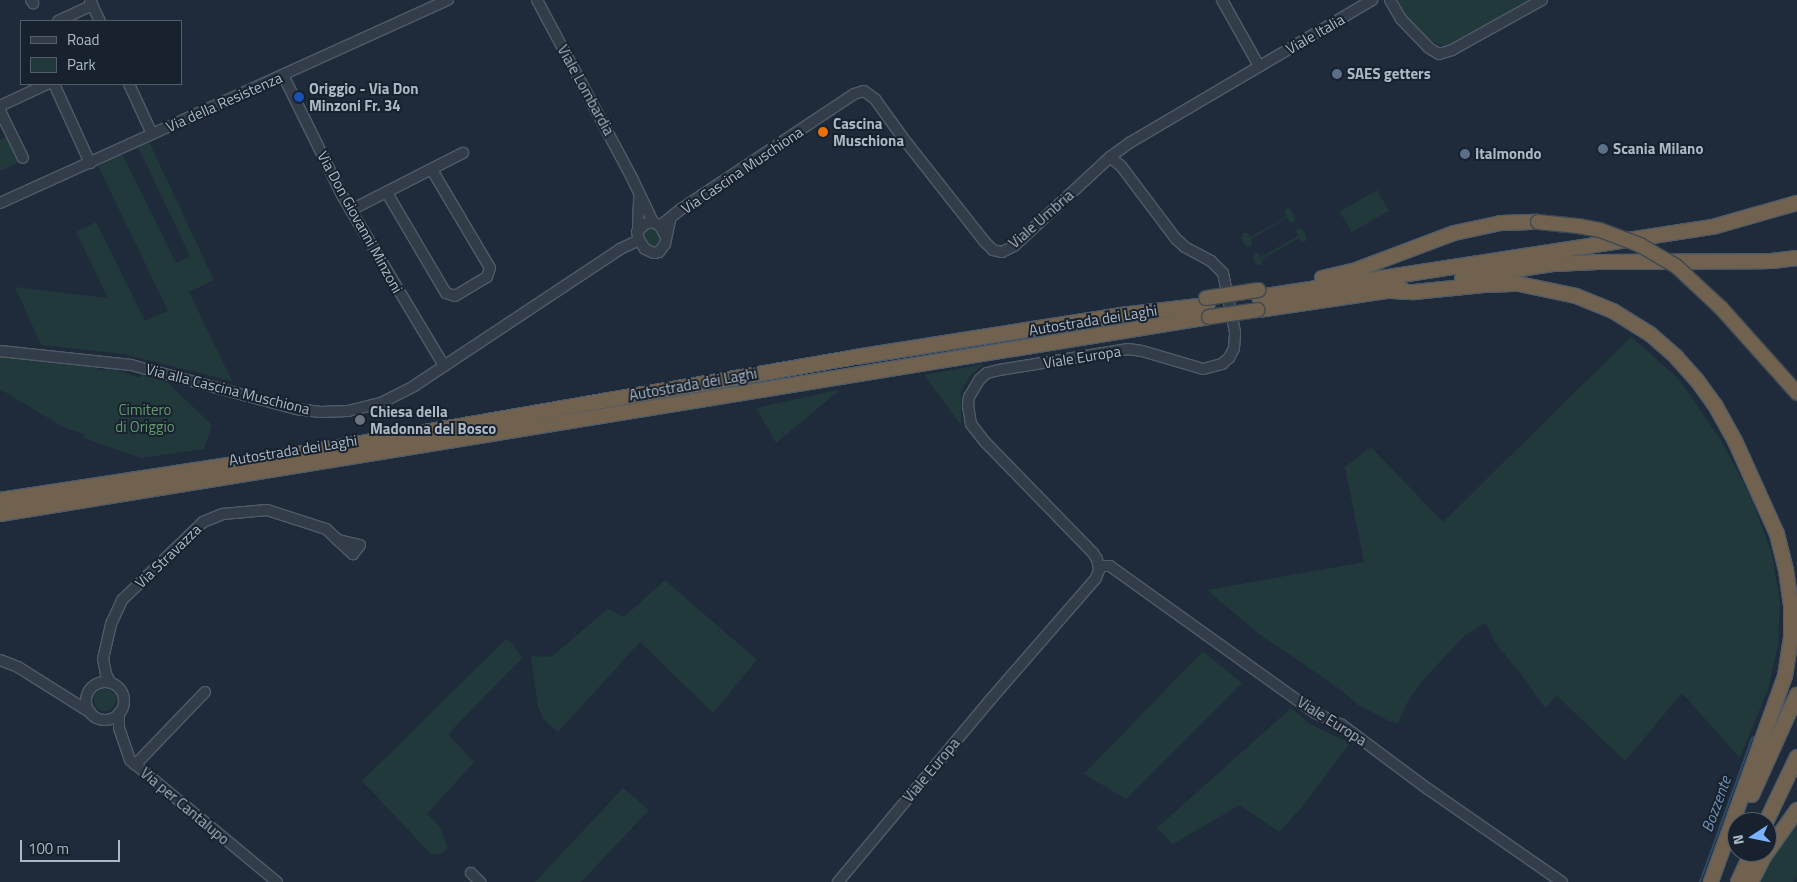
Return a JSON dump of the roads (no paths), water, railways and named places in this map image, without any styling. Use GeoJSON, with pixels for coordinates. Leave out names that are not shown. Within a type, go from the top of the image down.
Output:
{"type":"FeatureCollection","features":[{"type":"Feature","properties":{"kind":"highway"},"geometry":{"type":"LineString","coordinates":[[1208,307],[1716,226],[1797,202]]}},
{"type":"Feature","properties":{"kind":"highway"},"geometry":{"type":"LineString","coordinates":[[1258,299],[1353,271],[1431,240],[1463,231],[1501,223],[1538,222],[1578,226],[1600,230],[1640,245],[1676,266],[1722,308],[1797,392]]}},
{"type":"Feature","properties":{"kind":"highway"},"geometry":{"type":"LineString","coordinates":[[1392,291],[1554,264],[1772,261],[1797,258]]}},
{"type":"Feature","properties":{"kind":"highway"},"geometry":{"type":"LineString","coordinates":[[1392,291],[1414,292],[1484,285],[1519,284],[1576,296],[1613,311],[1650,334],[1676,357],[1696,379],[1715,405],[1735,441],[1777,534],[1786,570],[1791,604],[1791,638],[1785,676],[1711,882]]}},
{"type":"Feature","properties":{"kind":"highway","name":"Autostrada dei Laghi"},"geometry":{"type":"LineString","coordinates":[[0,514],[1208,307],[1258,299],[1392,291]]}},
{"type":"Feature","properties":{"kind":"highway","name":"Autostrada dei Laghi"},"geometry":{"type":"LineString","coordinates":[[0,500],[274,458],[847,359],[1121,315],[1208,307]]}},
{"type":"Feature","properties":{"kind":"highway"},"geometry":{"type":"LineString","coordinates":[[1745,812],[1797,695]]}},
{"type":"Feature","properties":{"kind":"highway"},"geometry":{"type":"LineString","coordinates":[[1771,812],[1797,757]]}},
{"type":"Feature","properties":{"kind":"highway"},"geometry":{"type":"LineString","coordinates":[[1751,882],[1763,858],[1797,810]]}},
{"type":"Feature","properties":{"kind":"highway"},"geometry":{"type":"LineString","coordinates":[[1720,882],[1727,862]]}},
{"type":"Feature","properties":{"kind":"highway"},"geometry":{"type":"LineString","coordinates":[[1738,882],[1747,862]]}},
{"type":"Feature","properties":{"kind":"street","name":"Via della Resistenza"},"geometry":{"type":"LineString","coordinates":[[0,203],[448,0]]}},
{"type":"Feature","properties":{"kind":"street","name":"Viale Lombardia"},"geometry":{"type":"LineString","coordinates":[[537,0],[634,181]]}},
{"type":"Feature","properties":{"kind":"street"},"geometry":{"type":"LineString","coordinates":[[1222,0],[1258,67]]}},
{"type":"Feature","properties":{"kind":"street","name":"Viale Italia"},"geometry":{"type":"LineString","coordinates":[[1258,67],[1372,0]]}},
{"type":"Feature","properties":{"kind":"street"},"geometry":{"type":"LineString","coordinates":[[1390,0],[1401,19],[1429,48],[1439,54],[1452,50],[1542,0]]}},
{"type":"Feature","properties":{"kind":"street"},"geometry":{"type":"LineString","coordinates":[[60,20],[92,3],[100,20]]}},
{"type":"Feature","properties":{"kind":"street","name":"Viale Umbria"},"geometry":{"type":"LineString","coordinates":[[865,91],[875,99],[903,138],[984,241],[997,252],[1008,250],[1014,246],[1110,157],[1131,142],[1258,67]]}},
{"type":"Feature","properties":{"kind":"street","name":"Via Don Giovanni Minzoni"},"geometry":{"type":"LineString","coordinates":[[283,75],[351,210],[444,366]]}},
{"type":"Feature","properties":{"kind":"street"},"geometry":{"type":"LineString","coordinates":[[0,106],[45,85]]}},
{"type":"Feature","properties":{"kind":"street"},"geometry":{"type":"LineString","coordinates":[[54,85],[90,163]]}},
{"type":"Feature","properties":{"kind":"street"},"geometry":{"type":"LineString","coordinates":[[129,85],[152,134]]}},
{"type":"Feature","properties":{"kind":"street","name":"Via Cascina Muschiona"},"geometry":{"type":"LineString","coordinates":[[659,228],[681,209],[854,94],[865,91]]}},
{"type":"Feature","properties":{"kind":"street"},"geometry":{"type":"LineString","coordinates":[[0,111],[23,158]]}},
{"type":"Feature","properties":{"kind":"street"},"geometry":{"type":"LineString","coordinates":[[351,210],[463,153]]}},
{"type":"Feature","properties":{"kind":"street","name":"Viale Europa"},"geometry":{"type":"LineString","coordinates":[[838,882],[990,699],[1096,578],[1099,566],[1093,553],[976,432],[971,424],[968,406],[969,397],[980,379],[987,373],[999,370],[1128,349],[1142,351],[1203,369],[1222,364],[1229,358],[1234,348],[1234,332],[1223,273],[1211,260],[1185,247],[1176,239],[1121,166],[1110,157]]}},
{"type":"Feature","properties":{"kind":"street"},"geometry":{"type":"LineString","coordinates":[[387,193],[446,293],[455,296],[488,277],[490,268],[432,170]]}},
{"type":"Feature","properties":{"kind":"street"},"geometry":{"type":"LineString","coordinates":[[634,181],[659,228],[663,248],[654,253],[645,249],[638,234],[640,203],[634,181]]}},
{"type":"Feature","properties":{"kind":"street"},"geometry":{"type":"LineString","coordinates":[[638,234],[645,224],[659,228]]}},
{"type":"Feature","properties":{"kind":"street","name":"Via alla Cascina Muschiona"},"geometry":{"type":"LineString","coordinates":[[0,351],[131,365],[296,409],[321,412],[348,411],[380,403],[408,389],[620,249],[638,234]]}},
{"type":"Feature","properties":{"kind":"street","name":"Via Stravazza"},"geometry":{"type":"LineString","coordinates":[[91,689],[103,665],[112,624],[122,600],[203,522],[223,514],[267,510],[326,529],[338,540]]}},
{"type":"Feature","properties":{"kind":"street","name":"Viale Europa"},"geometry":{"type":"LineString","coordinates":[[1099,566],[1110,566],[1316,713],[1342,725],[1428,789],[1562,882]]}},
{"type":"Feature","properties":{"kind":"street"},"geometry":{"type":"LineString","coordinates":[[0,660],[18,667],[71,702],[119,728]]}},
{"type":"Feature","properties":{"kind":"street"},"geometry":{"type":"LineString","coordinates":[[103,665],[110,682]]}},
{"type":"Feature","properties":{"kind":"street"},"geometry":{"type":"LineString","coordinates":[[71,702],[104,682],[110,682],[119,688],[124,698],[124,705],[120,713],[107,720]]}},
{"type":"Feature","properties":{"kind":"street"},"geometry":{"type":"LineString","coordinates":[[91,689],[87,703],[91,713]]}},
{"type":"Feature","properties":{"kind":"street"},"geometry":{"type":"LineString","coordinates":[[136,765],[205,692]]}},
{"type":"Feature","properties":{"kind":"street","name":"Via per Cantalupo"},"geometry":{"type":"LineString","coordinates":[[120,713],[119,728],[126,753],[136,765],[277,882]]}},
{"type":"Feature","properties":{"kind":"street"},"geometry":{"type":"LineString","coordinates":[[472,873],[480,882]]}},
{"type":"Feature","properties":{"kind":"waterway","name":"Bozzente"},"geometry":{"type":"LineString","coordinates":[[1700,882],[1752,738],[1755,737]]}},
{"type":"Feature","properties":{"kind":"place","name":"SAES getters"},"geometry":{"type":"Point","coordinates":[1337,74]}},
{"type":"Feature","properties":{"kind":"place","name":"Origgio - Via Don Minzoni Fr. 34"},"geometry":{"type":"Point","coordinates":[299,97]}},
{"type":"Feature","properties":{"kind":"place","name":"Cascina Muschiona"},"geometry":{"type":"Point","coordinates":[823,132]}},
{"type":"Feature","properties":{"kind":"place","name":"Scania Milano"},"geometry":{"type":"Point","coordinates":[1603,149]}},
{"type":"Feature","properties":{"kind":"place","name":"Italmondo"},"geometry":{"type":"Point","coordinates":[1465,154]}},
{"type":"Feature","properties":{"kind":"place","name":"Chiesa della Madonna del Bosco"},"geometry":{"type":"Point","coordinates":[360,420]}},
{"type":"Feature","properties":{"kind":"park label","name":"Cimitero di Origgio"},"geometry":{"type":"Point","coordinates":[145,418]}}]}
